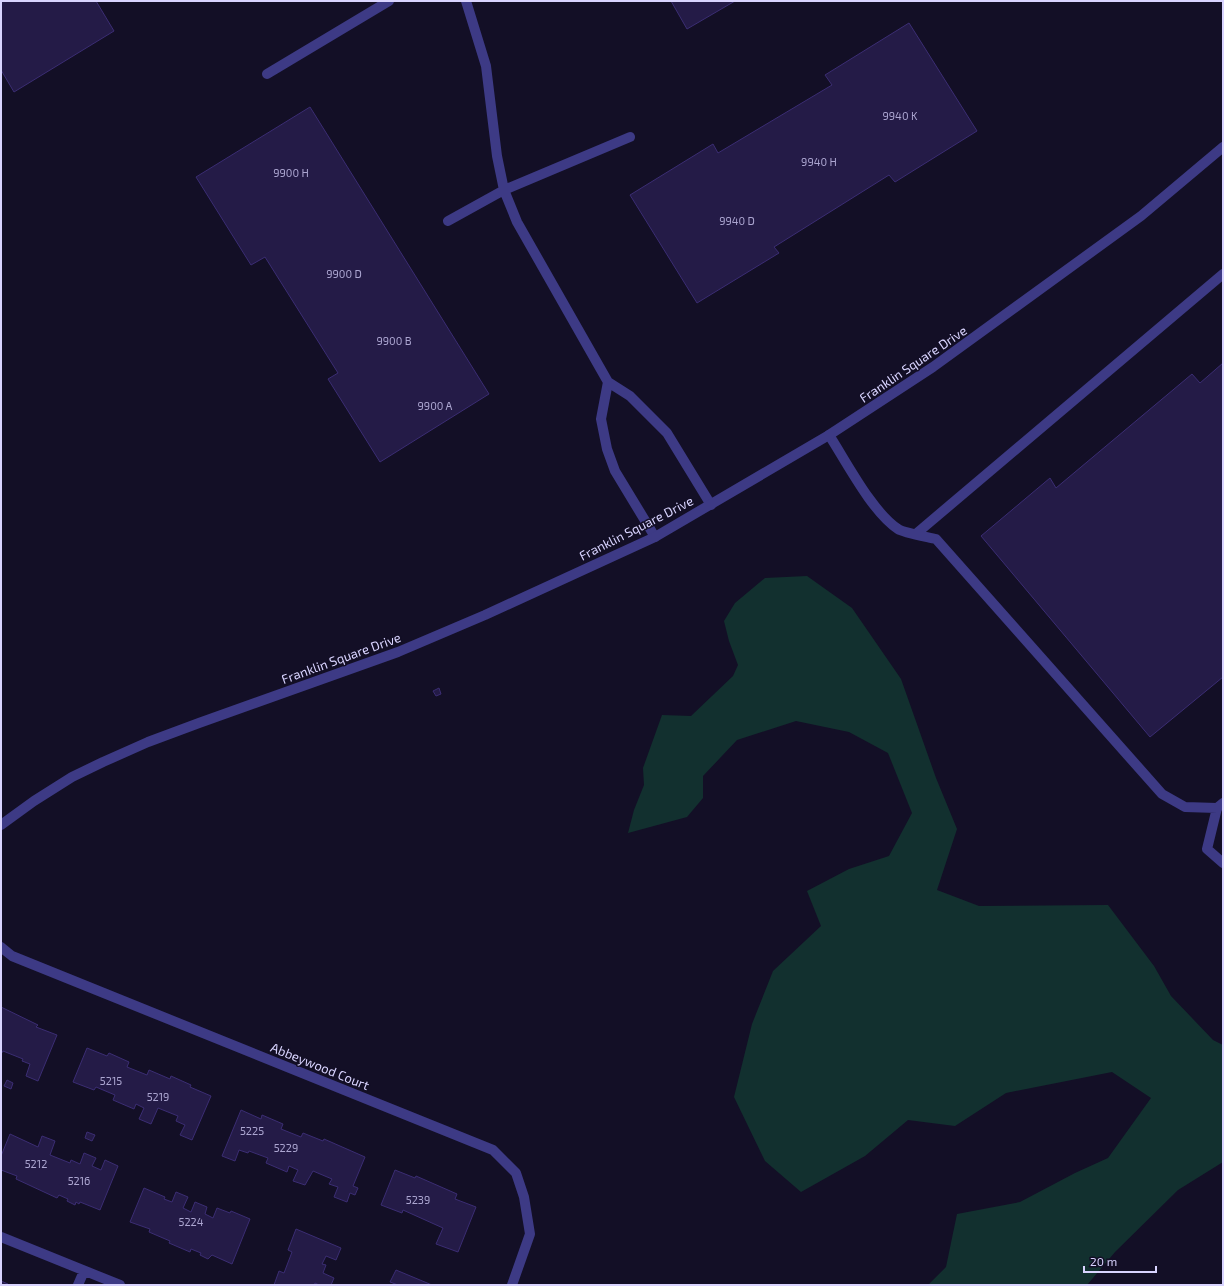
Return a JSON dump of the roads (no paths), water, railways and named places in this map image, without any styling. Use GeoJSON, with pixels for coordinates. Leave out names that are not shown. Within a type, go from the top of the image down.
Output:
{"type":"FeatureCollection","features":[{"type":"Feature","properties":{"kind":"street"},"geometry":{"type":"LineString","coordinates":[[267,74],[389,1]]}},
{"type":"Feature","properties":{"kind":"street"},"geometry":{"type":"LineString","coordinates":[[466,1],[486,66],[497,156],[504,190],[517,222],[608,382],[630,396],[667,432],[711,505]]}},
{"type":"Feature","properties":{"kind":"street"},"geometry":{"type":"LineString","coordinates":[[448,221],[504,190],[630,137]]}},
{"type":"Feature","properties":{"kind":"street","name":"Franklin Square Drive"},"geometry":{"type":"LineString","coordinates":[[1,825],[47,793],[103,762],[192,726],[398,652],[485,615],[654,536],[711,505],[829,435],[909,383],[1022,304],[1141,216],[1223,147]]}},
{"type":"Feature","properties":{"kind":"street"},"geometry":{"type":"LineString","coordinates":[[917,533],[1223,274]]}},
{"type":"Feature","properties":{"kind":"street"},"geometry":{"type":"LineString","coordinates":[[608,382],[601,419],[607,449],[615,471],[654,536]]}},
{"type":"Feature","properties":{"kind":"street"},"geometry":{"type":"LineString","coordinates":[[829,435],[872,501],[885,516],[899,530],[917,533],[936,539],[1162,794],[1185,807],[1220,806],[1207,849],[1223,863]]}},
{"type":"Feature","properties":{"kind":"street","name":"Abbeywood Court"},"geometry":{"type":"LineString","coordinates":[[1,947],[12,956],[493,1150],[516,1173],[524,1197],[530,1234],[512,1285]]}},
{"type":"Feature","properties":{"kind":"street"},"geometry":{"type":"LineString","coordinates":[[1,1237],[120,1285]]}},
{"type":"Feature","properties":{"kind":"street"},"geometry":{"type":"LineString","coordinates":[[78,1285],[84,1271]]}}]}
